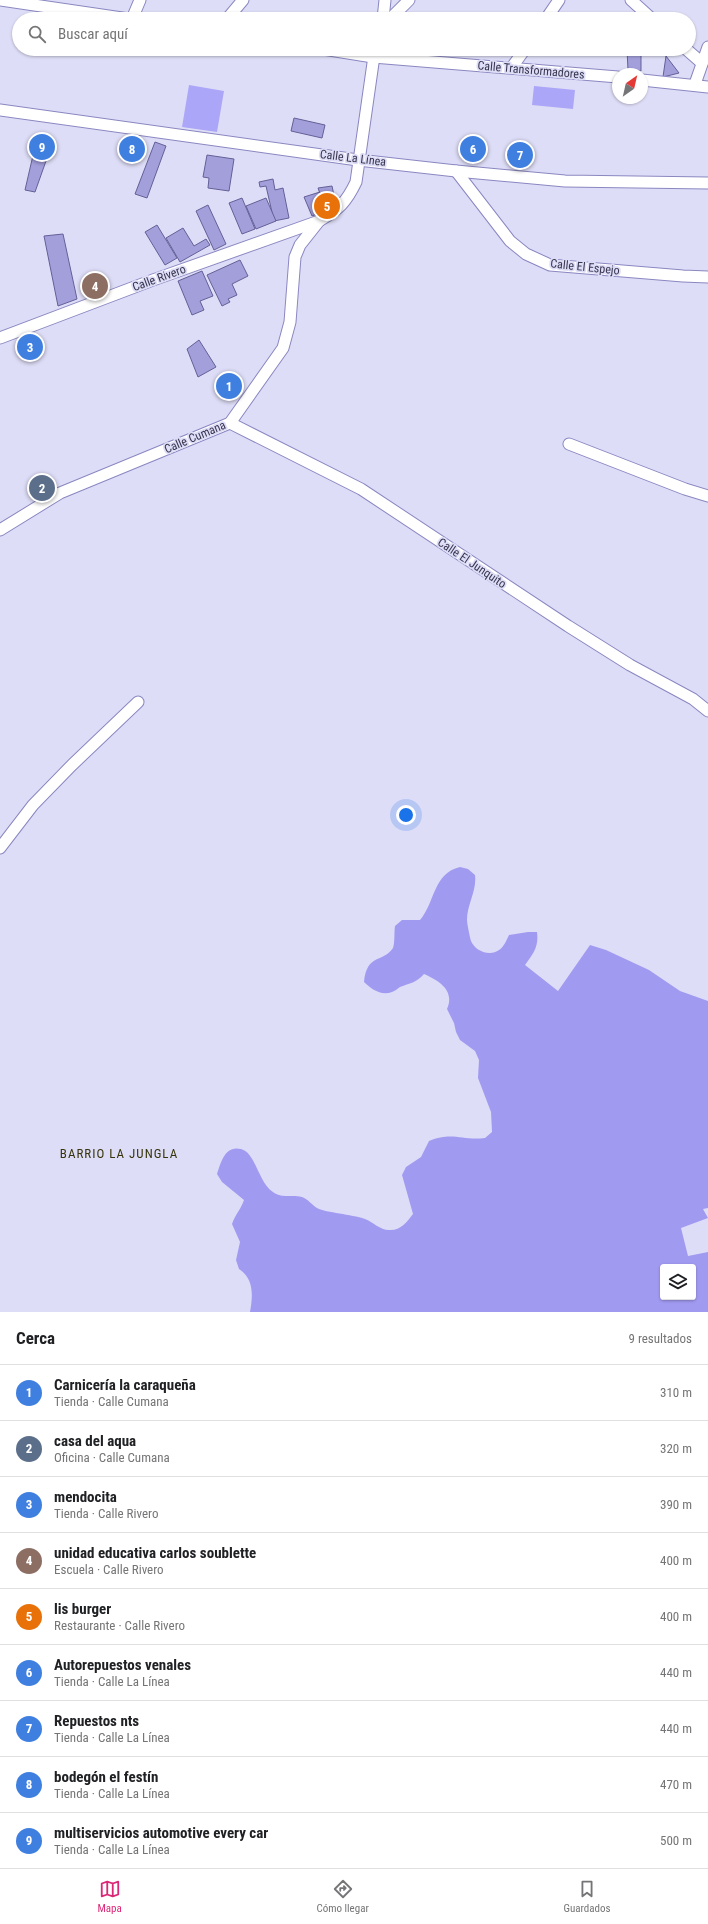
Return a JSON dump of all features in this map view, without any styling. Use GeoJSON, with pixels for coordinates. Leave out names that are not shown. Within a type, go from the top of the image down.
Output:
{"type":"FeatureCollection","features":[{"type":"Feature","properties":{"kind":"street"},"geometry":{"type":"LineString","coordinates":[[0,0],[82,12]]}},
{"type":"Feature","properties":{"kind":"street"},"geometry":{"type":"LineString","coordinates":[[134,12],[140,0]]}},
{"type":"Feature","properties":{"kind":"street"},"geometry":{"type":"LineString","coordinates":[[233,12],[243,0]]}},
{"type":"Feature","properties":{"kind":"street"},"geometry":{"type":"LineString","coordinates":[[384,12],[385,0]]}},
{"type":"Feature","properties":{"kind":"street"},"geometry":{"type":"LineString","coordinates":[[397,12],[409,0]]}},
{"type":"Feature","properties":{"kind":"street"},"geometry":{"type":"LineString","coordinates":[[551,12],[559,0]]}},
{"type":"Feature","properties":{"kind":"street"},"geometry":{"type":"LineString","coordinates":[[631,0],[644,12]]}},
{"type":"Feature","properties":{"kind":"street"},"geometry":{"type":"LineString","coordinates":[[695,84],[708,47]]}},
{"type":"Feature","properties":{"kind":"street"},"geometry":{"type":"LineString","coordinates":[[319,221],[334,212],[348,199],[356,182],[374,56]]}},
{"type":"Feature","properties":{"kind":"street","name":"Calle Transformadores"},"geometry":{"type":"LineString","coordinates":[[404,56],[612,76]]}},
{"type":"Feature","properties":{"kind":"street"},"geometry":{"type":"LineString","coordinates":[[512,67],[520,56]]}},
{"type":"Feature","properties":{"kind":"street"},"geometry":{"type":"LineString","coordinates":[[694,56],[702,63]]}},
{"type":"Feature","properties":{"kind":"street"},"geometry":{"type":"LineString","coordinates":[[648,80],[695,84],[708,87]]}},
{"type":"Feature","properties":{"kind":"street","name":"Calle La Línea"},"geometry":{"type":"LineString","coordinates":[[0,110],[358,160],[456,171],[565,181],[708,183]]}},
{"type":"Feature","properties":{"kind":"street","name":"Calle El Espejo"},"geometry":{"type":"LineString","coordinates":[[456,171],[510,241],[526,254],[550,265],[708,277]]}},
{"type":"Feature","properties":{"kind":"street","name":"Calle Rivero"},"geometry":{"type":"LineString","coordinates":[[0,338],[153,280],[319,221]]}},
{"type":"Feature","properties":{"kind":"street","name":"Calle Cumana"},"geometry":{"type":"LineString","coordinates":[[0,529],[60,494],[230,423],[283,348],[290,322],[295,257],[300,245],[319,221]]}},
{"type":"Feature","properties":{"kind":"street","name":"Calle El Junquito"},"geometry":{"type":"LineString","coordinates":[[230,423],[361,489],[568,626],[630,665],[693,699],[708,711]]}},
{"type":"Feature","properties":{"kind":"street"},"geometry":{"type":"LineString","coordinates":[[569,444],[685,489],[708,496]]}},
{"type":"Feature","properties":{"kind":"street"},"geometry":{"type":"LineString","coordinates":[[0,848],[39,799],[138,702]]}},
{"type":"Feature","properties":{"kind":"shaded area"},"geometry":{"type":"Polygon","coordinates":[[[189,85],[224,91],[217,132],[182,127],[189,85]]]}},
{"type":"Feature","properties":{"kind":"shaded area"},"geometry":{"type":"Polygon","coordinates":[[[534,86],[575,90],[573,109],[532,105],[534,86]]]}},
{"type":"Feature","properties":{"kind":"shaded area"},"geometry":{"type":"Polygon","coordinates":[[[460,867],[468,869],[475,875],[475,887],[467,914],[468,927],[473,945],[483,952],[491,953],[501,949],[509,935],[537,932],[536,946],[533,954],[525,965],[558,991],[590,945],[606,950],[649,970],[680,991],[708,1001],[708,1208],[703,1209],[708,1218],[681,1228],[688,1256],[708,1252],[708,1312],[250,1312],[252,1294],[250,1283],[244,1273],[239,1269],[236,1260],[240,1242],[232,1224],[244,1200],[222,1182],[217,1174],[222,1160],[227,1152],[236,1148],[246,1152],[254,1162],[264,1182],[276,1194],[302,1197],[321,1210],[359,1217],[368,1220],[383,1229],[393,1230],[403,1225],[413,1214],[402,1175],[406,1167],[421,1157],[429,1141],[451,1136],[477,1139],[485,1138],[492,1132],[491,1112],[478,1078],[479,1060],[475,1051],[460,1040],[456,1032],[454,1023],[447,1009],[449,997],[444,987],[424,974],[416,981],[388,993],[376,991],[364,982],[368,967],[372,962],[385,956],[393,948],[395,926],[402,920],[420,920],[444,875],[451,870],[460,867]]]}},
{"type":"Feature","properties":{"kind":"building"},"geometry":{"type":"Polygon","coordinates":[[[627,56],[641,56],[641,68],[628,68],[627,56]]]}},
{"type":"Feature","properties":{"kind":"building"},"geometry":{"type":"Polygon","coordinates":[[[666,56],[679,73],[663,77],[666,56]]]}},
{"type":"Feature","properties":{"kind":"building"},"geometry":{"type":"Polygon","coordinates":[[[294,118],[325,125],[322,138],[291,131],[294,118]]]}},
{"type":"Feature","properties":{"kind":"building"},"geometry":{"type":"Polygon","coordinates":[[[37,138],[52,144],[35,192],[25,190],[37,138]]]}},
{"type":"Feature","properties":{"kind":"building"},"geometry":{"type":"Polygon","coordinates":[[[155,142],[166,146],[147,198],[135,194],[155,142]]]}},
{"type":"Feature","properties":{"kind":"building"},"geometry":{"type":"Polygon","coordinates":[[[207,155],[234,159],[229,191],[208,188],[209,178],[203,177],[207,155]]]}},
{"type":"Feature","properties":{"kind":"building"},"geometry":{"type":"Polygon","coordinates":[[[273,179],[275,190],[283,188],[289,218],[274,221],[266,186],[260,187],[259,182],[273,179]]]}},
{"type":"Feature","properties":{"kind":"building"},"geometry":{"type":"Polygon","coordinates":[[[332,186],[336,205],[326,210],[318,188],[332,186]]]}},
{"type":"Feature","properties":{"kind":"building"},"geometry":{"type":"Polygon","coordinates":[[[320,192],[326,210],[312,216],[304,197],[320,192]]]}},
{"type":"Feature","properties":{"kind":"building"},"geometry":{"type":"Polygon","coordinates":[[[242,198],[255,229],[242,234],[229,203],[242,198]]]}},
{"type":"Feature","properties":{"kind":"building"},"geometry":{"type":"Polygon","coordinates":[[[266,198],[276,221],[256,229],[246,206],[266,198]]]}},
{"type":"Feature","properties":{"kind":"building"},"geometry":{"type":"Polygon","coordinates":[[[208,205],[226,244],[214,250],[196,211],[208,205]]]}},
{"type":"Feature","properties":{"kind":"building"},"geometry":{"type":"Polygon","coordinates":[[[157,225],[177,258],[165,265],[145,232],[157,225]]]}},
{"type":"Feature","properties":{"kind":"building"},"geometry":{"type":"Polygon","coordinates":[[[183,228],[194,246],[206,239],[210,245],[180,262],[166,238],[183,228]]]}},
{"type":"Feature","properties":{"kind":"building"},"geometry":{"type":"Polygon","coordinates":[[[63,234],[77,299],[58,306],[44,236],[63,234]]]}},
{"type":"Feature","properties":{"kind":"building"},"geometry":{"type":"Polygon","coordinates":[[[240,260],[248,276],[232,284],[237,295],[228,299],[230,302],[222,306],[207,275],[240,260]]]}},
{"type":"Feature","properties":{"kind":"building"},"geometry":{"type":"Polygon","coordinates":[[[202,271],[213,296],[200,301],[204,310],[192,315],[178,281],[202,271]]]}},
{"type":"Feature","properties":{"kind":"building"},"geometry":{"type":"Polygon","coordinates":[[[199,340],[216,367],[198,377],[187,349],[199,340]]]}},
{"type":"Feature","properties":{"kind":"place","name":"multiservicios automotive every car"},"geometry":{"type":"Point","coordinates":[42,147]}},
{"type":"Feature","properties":{"kind":"place","name":"bodegón el festín"},"geometry":{"type":"Point","coordinates":[132,149]}},
{"type":"Feature","properties":{"kind":"place","name":"Autorepuestos venales"},"geometry":{"type":"Point","coordinates":[473,149]}},
{"type":"Feature","properties":{"kind":"place","name":"Repuestos nts"},"geometry":{"type":"Point","coordinates":[520,155]}},
{"type":"Feature","properties":{"kind":"place","name":"lis burger"},"geometry":{"type":"Point","coordinates":[327,206]}},
{"type":"Feature","properties":{"kind":"place","name":"unidad educativa carlos soublette"},"geometry":{"type":"Point","coordinates":[95,286]}},
{"type":"Feature","properties":{"kind":"place","name":"mendocita"},"geometry":{"type":"Point","coordinates":[30,347]}},
{"type":"Feature","properties":{"kind":"place","name":"Carnicería la caraqueña"},"geometry":{"type":"Point","coordinates":[229,386]}},
{"type":"Feature","properties":{"kind":"place","name":"casa del aqua"},"geometry":{"type":"Point","coordinates":[42,488]}},
{"type":"Feature","properties":{"kind":"district","name":"BARRIO LA JUNGLA"},"geometry":{"type":"Point","coordinates":[119,1153]}}]}
